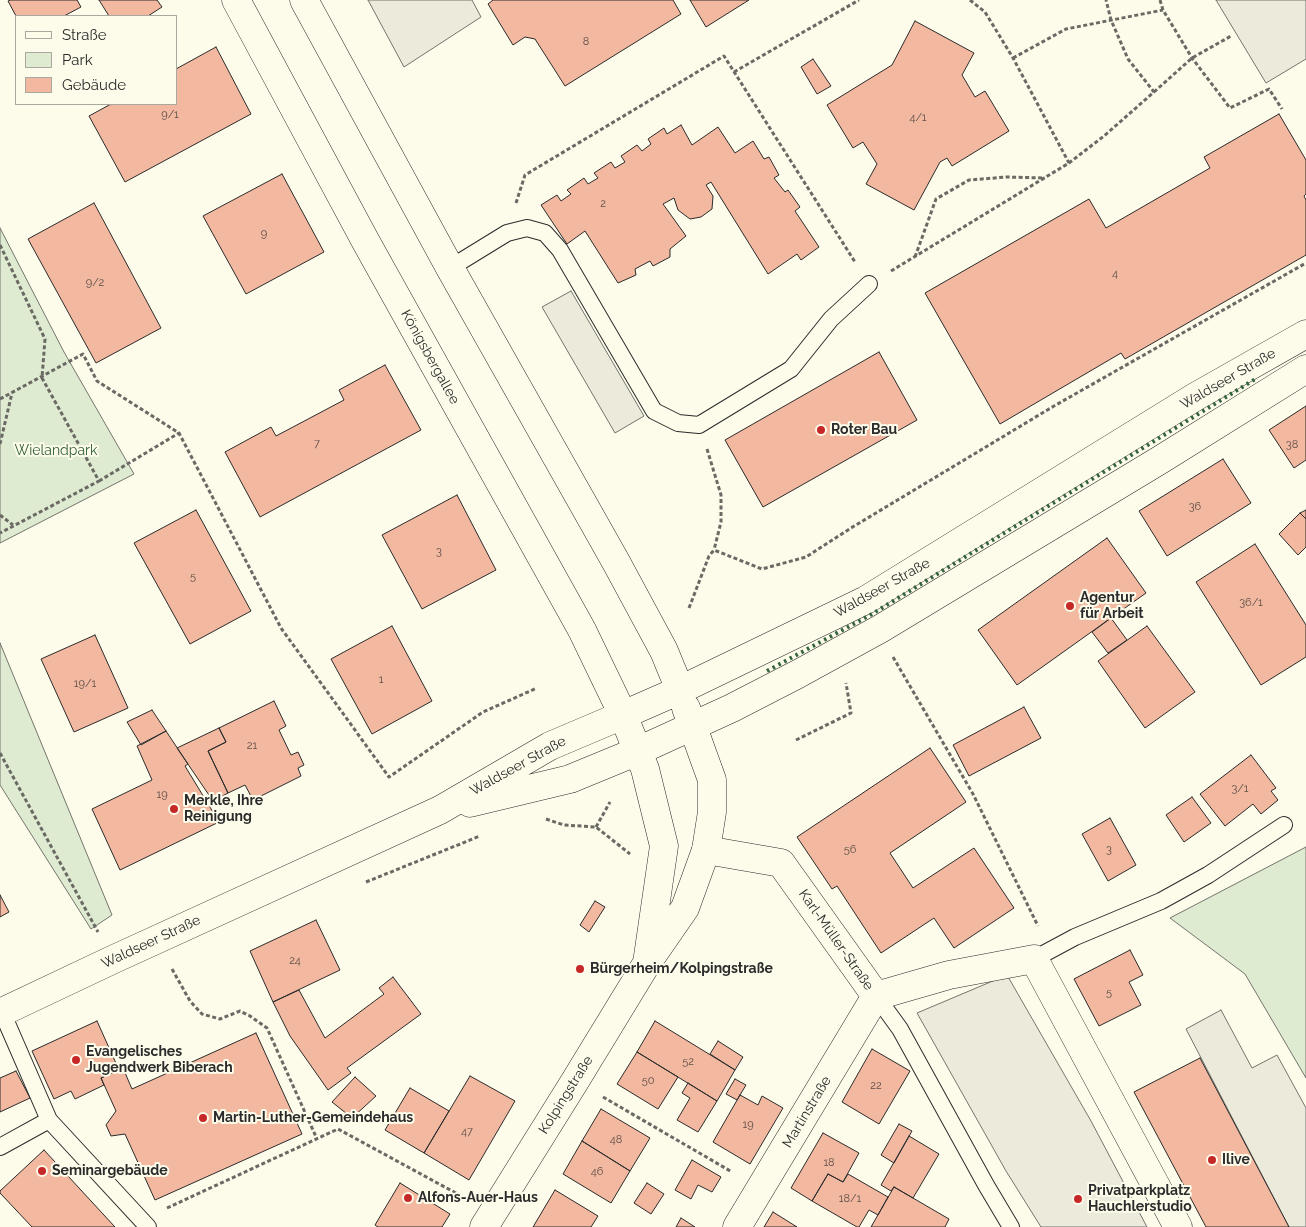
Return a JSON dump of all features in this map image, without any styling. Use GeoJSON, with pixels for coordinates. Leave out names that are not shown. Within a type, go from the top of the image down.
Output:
{"type":"FeatureCollection","features":[{"type":"Feature","properties":{"kind":"main road","name":"Königsbergallee"},"geometry":{"type":"LineString","coordinates":[[236,0],[362,234],[582,630],[623,715]]}},
{"type":"Feature","properties":{"kind":"main road"},"geometry":{"type":"LineString","coordinates":[[304,0],[450,268],[616,562],[664,651],[680,690]]}},
{"type":"Feature","properties":{"kind":"main road","name":"Waldseer Straße"},"geometry":{"type":"LineString","coordinates":[[1,1013],[112,960],[440,810],[550,746],[680,690],[866,600],[1195,397],[1306,334]]}},
{"type":"Feature","properties":{"kind":"main road","name":"Waldseer Straße"},"geometry":{"type":"LineString","coordinates":[[440,810],[570,779],[638,751],[732,708],[880,629],[1160,460],[1306,369]]}},
{"type":"Feature","properties":{"kind":"main road","name":"Kolpingstraße"},"geometry":{"type":"LineString","coordinates":[[488,1220],[576,1081],[647,963],[685,908],[706,850],[712,812],[712,780],[680,690]]}},
{"type":"Feature","properties":{"kind":"main road","name":"Kolpingstraße"},"geometry":{"type":"LineString","coordinates":[[623,715],[645,769],[664,846],[647,963]]}},
{"type":"Feature","properties":{"kind":"main road","name":"Karl-Müller-Straße"},"geometry":{"type":"LineString","coordinates":[[706,850],[781,863],[876,996],[949,975],[1034,959]]}},
{"type":"Feature","properties":{"kind":"main road"},"geometry":{"type":"LineString","coordinates":[[1034,959],[1178,1227]]}},
{"type":"Feature","properties":{"kind":"main road","name":"Martinstraße"},"geometry":{"type":"LineString","coordinates":[[737,1227],[876,996]]}},
{"type":"Feature","properties":{"kind":"lane"},"geometry":{"type":"LineString","coordinates":[[450,268],[507,233],[527,228],[545,233],[560,250],[654,411],[678,423],[700,424],[791,369],[832,319],[869,284]]}},
{"type":"Feature","properties":{"kind":"lane","name":"Karl-Müller-Straße"},"geometry":{"type":"LineString","coordinates":[[1034,959],[1075,938],[1161,901],[1208,875],[1284,825]]}},
{"type":"Feature","properties":{"kind":"lane"},"geometry":{"type":"LineString","coordinates":[[876,996],[900,1029],[1011,1227]]}},
{"type":"Feature","properties":{"kind":"lane"},"geometry":{"type":"LineString","coordinates":[[1,1013],[49,1120],[145,1223]]}},
{"type":"Feature","properties":{"kind":"lane"},"geometry":{"type":"LineString","coordinates":[[0,1146],[49,1120]]}},
{"type":"Feature","properties":{"kind":"path"},"geometry":{"type":"LineString","coordinates":[[734,72],[859,0]]}},
{"type":"Feature","properties":{"kind":"path"},"geometry":{"type":"LineString","coordinates":[[970,0],[985,12],[1069,163]]}},
{"type":"Feature","properties":{"kind":"path"},"geometry":{"type":"LineString","coordinates":[[1106,0],[1111,20],[1128,59],[1154,92]]}},
{"type":"Feature","properties":{"kind":"path"},"geometry":{"type":"LineString","coordinates":[[1160,0],[1163,10],[1192,58],[1230,108],[1270,88],[1282,108]]}},
{"type":"Feature","properties":{"kind":"path"},"geometry":{"type":"LineString","coordinates":[[1012,58],[1066,29],[1163,10]]}},
{"type":"Feature","properties":{"kind":"path"},"geometry":{"type":"LineString","coordinates":[[507,233],[525,175],[724,56],[869,284],[1069,163],[1104,136],[1192,58],[1231,36]]}},
{"type":"Feature","properties":{"kind":"path"},"geometry":{"type":"LineString","coordinates":[[915,257],[936,199],[969,180],[1006,177],[1045,178]]}},
{"type":"Feature","properties":{"kind":"path"},"geometry":{"type":"LineString","coordinates":[[0,245],[45,340],[42,378],[99,481]]}},
{"type":"Feature","properties":{"kind":"path"},"geometry":{"type":"LineString","coordinates":[[714,550],[762,569],[806,557],[850,528],[1054,406],[1306,263]]}},
{"type":"Feature","properties":{"kind":"path"},"geometry":{"type":"LineString","coordinates":[[0,399],[42,378],[83,354],[97,381],[179,433],[281,628],[389,777],[483,712],[537,688]]}},
{"type":"Feature","properties":{"kind":"path"},"geometry":{"type":"LineString","coordinates":[[0,444],[12,393]]}},
{"type":"Feature","properties":{"kind":"path"},"geometry":{"type":"LineString","coordinates":[[689,608],[709,556],[714,550],[721,522],[721,495],[700,424]]}},
{"type":"Feature","properties":{"kind":"path"},"geometry":{"type":"LineString","coordinates":[[0,533],[99,481],[179,433]]}},
{"type":"Feature","properties":{"kind":"path"},"geometry":{"type":"LineString","coordinates":[[0,515],[14,525]]}},
{"type":"Feature","properties":{"kind":"path"},"geometry":{"type":"LineString","coordinates":[[892,654],[973,794],[1038,925],[1034,959]]}},
{"type":"Feature","properties":{"kind":"path"},"geometry":{"type":"LineString","coordinates":[[796,740],[851,712],[845,679]]}},
{"type":"Feature","properties":{"kind":"path"},"geometry":{"type":"LineString","coordinates":[[0,753],[112,960]]}},
{"type":"Feature","properties":{"kind":"path"},"geometry":{"type":"LineString","coordinates":[[596,827],[610,802]]}},
{"type":"Feature","properties":{"kind":"path"},"geometry":{"type":"LineString","coordinates":[[564,825],[596,827],[632,855]]}},
{"type":"Feature","properties":{"kind":"path"},"geometry":{"type":"LineString","coordinates":[[185,992],[190,1002],[202,1014],[220,1019],[240,1011],[268,1028],[318,1139]]}},
{"type":"Feature","properties":{"kind":"path"},"geometry":{"type":"LineString","coordinates":[[576,1081],[761,1188]]}},
{"type":"Feature","properties":{"kind":"path"},"geometry":{"type":"LineString","coordinates":[[145,1223],[338,1129],[488,1220]]}},
{"type":"Feature","properties":{"kind":"green space","name":"Wielandpark"},"geometry":{"type":"Polygon","coordinates":[[[0,228],[64,352],[134,474],[0,543],[0,228]]]}},
{"type":"Feature","properties":{"kind":"green space"},"geometry":{"type":"Polygon","coordinates":[[[0,643],[112,915],[91,929],[0,785],[0,643]]]}},
{"type":"Feature","properties":{"kind":"green space"},"geometry":{"type":"Polygon","coordinates":[[[1306,847],[1306,1078],[1245,974],[1170,918],[1306,847]]]}},
{"type":"Feature","properties":{"kind":"shaded area"},"geometry":{"type":"Polygon","coordinates":[[[368,0],[472,0],[481,17],[404,67],[368,0]]]}},
{"type":"Feature","properties":{"kind":"shaded area"},"geometry":{"type":"Polygon","coordinates":[[[1216,0],[1306,0],[1306,59],[1266,83],[1216,0]]]}},
{"type":"Feature","properties":{"kind":"shaded area"},"geometry":{"type":"Polygon","coordinates":[[[571,291],[644,416],[615,433],[542,307],[571,291]]]}},
{"type":"Feature","properties":{"kind":"shaded area"},"geometry":{"type":"Polygon","coordinates":[[[1007,975],[1091,1121],[1147,1227],[1041,1227],[1006,1171],[917,1013],[1007,975]]]}},
{"type":"Feature","properties":{"kind":"shaded area"},"geometry":{"type":"Polygon","coordinates":[[[1221,1010],[1252,1068],[1277,1055],[1306,1108],[1306,1227],[1289,1227],[1186,1029],[1221,1010]]]}},
{"type":"Feature","properties":{"kind":"building"},"geometry":{"type":"Polygon","coordinates":[[[77,0],[81,7],[66,15],[15,15],[8,1],[77,0]]]}},
{"type":"Feature","properties":{"kind":"building"},"geometry":{"type":"Polygon","coordinates":[[[99,0],[157,0],[162,7],[150,15],[108,15],[99,0]]]}},
{"type":"Feature","properties":{"kind":"building"},"geometry":{"type":"Polygon","coordinates":[[[493,0],[673,0],[681,14],[565,86],[535,39],[525,37],[513,45],[488,4],[493,0]]]}},
{"type":"Feature","properties":{"kind":"building"},"geometry":{"type":"Polygon","coordinates":[[[690,0],[749,0],[706,27],[690,0]]]}},
{"type":"Feature","properties":{"kind":"building"},"geometry":{"type":"Polygon","coordinates":[[[915,21],[974,53],[962,75],[975,97],[985,91],[1009,131],[952,166],[947,158],[940,162],[914,210],[866,184],[877,164],[863,142],[853,148],[827,105],[892,65],[915,21]]]}},
{"type":"Feature","properties":{"kind":"building"},"geometry":{"type":"Polygon","coordinates":[[[216,47],[251,114],[125,182],[89,116],[109,105],[178,105],[178,68],[216,47]]]}},
{"type":"Feature","properties":{"kind":"building"},"geometry":{"type":"Polygon","coordinates":[[[813,59],[831,86],[817,94],[801,67],[813,59]]]}},
{"type":"Feature","properties":{"kind":"building"},"geometry":{"type":"Polygon","coordinates":[[[1279,114],[1306,160],[1306,194],[1304,196],[1306,200],[1306,255],[1125,359],[1121,353],[1000,424],[925,293],[1089,199],[1106,228],[1210,168],[1204,157],[1279,114]]]}},
{"type":"Feature","properties":{"kind":"building"},"geometry":{"type":"Polygon","coordinates":[[[681,125],[692,145],[718,127],[735,153],[753,141],[764,159],[769,157],[779,175],[774,178],[785,192],[788,190],[800,207],[795,211],[819,247],[801,260],[797,254],[768,274],[711,182],[706,185],[713,196],[712,209],[701,217],[690,219],[678,210],[674,198],[663,204],[686,236],[670,249],[670,257],[653,266],[650,261],[635,269],[636,275],[618,283],[585,231],[567,244],[541,205],[557,195],[561,201],[571,194],[567,190],[584,178],[588,184],[598,178],[594,173],[611,162],[615,168],[625,162],[621,156],[637,145],[642,151],[651,144],[648,139],[664,128],[667,134],[681,125]]]}},
{"type":"Feature","properties":{"kind":"building"},"geometry":{"type":"Polygon","coordinates":[[[282,174],[324,252],[246,294],[203,216],[282,174]]]}},
{"type":"Feature","properties":{"kind":"building"},"geometry":{"type":"Polygon","coordinates":[[[94,203],[161,328],[96,363],[28,239],[94,203]]]}},
{"type":"Feature","properties":{"kind":"building","name":"Roter Bau"},"geometry":{"type":"Polygon","coordinates":[[[879,352],[917,420],[763,507],[725,440],[879,352]]]}},
{"type":"Feature","properties":{"kind":"building"},"geometry":{"type":"Polygon","coordinates":[[[385,365],[421,430],[260,517],[225,452],[271,427],[276,436],[344,400],[339,390],[385,365]]]}},
{"type":"Feature","properties":{"kind":"building"},"geometry":{"type":"Polygon","coordinates":[[[1306,406],[1306,460],[1294,468],[1269,430],[1306,406]]]}},
{"type":"Feature","properties":{"kind":"building"},"geometry":{"type":"Polygon","coordinates":[[[1223,459],[1251,503],[1167,556],[1139,511],[1223,459]]]}},
{"type":"Feature","properties":{"kind":"building"},"geometry":{"type":"Polygon","coordinates":[[[457,495],[496,570],[422,609],[382,535],[457,495]]]}},
{"type":"Feature","properties":{"kind":"building"},"geometry":{"type":"Polygon","coordinates":[[[196,510],[251,611],[190,644],[134,543],[196,510]]]}},
{"type":"Feature","properties":{"kind":"building"},"geometry":{"type":"Polygon","coordinates":[[[1306,510],[1306,519],[1300,513],[1306,510]]]}},
{"type":"Feature","properties":{"kind":"building"},"geometry":{"type":"Polygon","coordinates":[[[1300,513],[1306,519],[1306,547],[1298,555],[1279,534],[1300,513]]]}},
{"type":"Feature","properties":{"kind":"building","name":"Agentur für Arbeit"},"geometry":{"type":"Polygon","coordinates":[[[1107,538],[1146,593],[1017,685],[978,630],[1107,538]]]}},
{"type":"Feature","properties":{"kind":"building"},"geometry":{"type":"Polygon","coordinates":[[[1255,544],[1306,625],[1306,657],[1261,685],[1196,582],[1255,544]]]}},
{"type":"Feature","properties":{"kind":"building"},"geometry":{"type":"Polygon","coordinates":[[[1111,618],[1127,640],[1108,653],[1092,632],[1111,618]]]}},
{"type":"Feature","properties":{"kind":"building"},"geometry":{"type":"Polygon","coordinates":[[[392,626],[432,701],[372,734],[331,659],[392,626]]]}},
{"type":"Feature","properties":{"kind":"building"},"geometry":{"type":"Polygon","coordinates":[[[1147,626],[1195,692],[1145,728],[1098,661],[1147,626]]]}},
{"type":"Feature","properties":{"kind":"building"},"geometry":{"type":"Polygon","coordinates":[[[95,635],[128,708],[74,732],[41,659],[95,635]]]}},
{"type":"Feature","properties":{"kind":"building"},"geometry":{"type":"Polygon","coordinates":[[[274,701],[286,726],[279,730],[291,755],[298,752],[304,765],[298,768],[301,776],[253,800],[245,785],[228,793],[208,751],[226,742],[219,728],[274,701]]]}},
{"type":"Feature","properties":{"kind":"building"},"geometry":{"type":"Polygon","coordinates":[[[1024,707],[1041,738],[969,776],[953,745],[1024,707]]]}},
{"type":"Feature","properties":{"kind":"building"},"geometry":{"type":"Polygon","coordinates":[[[152,710],[166,731],[141,745],[127,722],[152,710]]]}},
{"type":"Feature","properties":{"kind":"building"},"geometry":{"type":"Polygon","coordinates":[[[219,728],[226,742],[208,751],[228,793],[213,801],[177,748],[219,728]]]}},
{"type":"Feature","properties":{"kind":"building"},"geometry":{"type":"Polygon","coordinates":[[[166,731],[188,764],[185,766],[219,822],[120,870],[92,809],[152,780],[137,746],[166,731]]]}},
{"type":"Feature","properties":{"kind":"building"},"geometry":{"type":"Polygon","coordinates":[[[930,748],[966,802],[890,853],[913,888],[974,848],[1014,908],[954,948],[934,918],[881,953],[837,886],[832,889],[797,837],[930,748]]]}},
{"type":"Feature","properties":{"kind":"building"},"geometry":{"type":"Polygon","coordinates":[[[1251,755],[1276,788],[1271,791],[1278,800],[1261,814],[1253,804],[1225,826],[1200,794],[1251,755]]]}},
{"type":"Feature","properties":{"kind":"building"},"geometry":{"type":"Polygon","coordinates":[[[1192,797],[1211,823],[1184,842],[1166,815],[1192,797]]]}},
{"type":"Feature","properties":{"kind":"building"},"geometry":{"type":"Polygon","coordinates":[[[1110,818],[1136,865],[1108,881],[1082,834],[1110,818]]]}},
{"type":"Feature","properties":{"kind":"building"},"geometry":{"type":"Polygon","coordinates":[[[0,895],[9,912],[0,917],[0,895]]]}},
{"type":"Feature","properties":{"kind":"building"},"geometry":{"type":"Polygon","coordinates":[[[595,901],[605,907],[589,932],[580,925],[595,901]]]}},
{"type":"Feature","properties":{"kind":"building"},"geometry":{"type":"Polygon","coordinates":[[[316,920],[340,970],[273,1002],[250,951],[316,920]]]}},
{"type":"Feature","properties":{"kind":"building"},"geometry":{"type":"Polygon","coordinates":[[[1130,950],[1143,975],[1129,982],[1141,1005],[1099,1026],[1074,979],[1130,950]]]}},
{"type":"Feature","properties":{"kind":"building"},"geometry":{"type":"Polygon","coordinates":[[[393,977],[421,1014],[347,1068],[351,1073],[328,1090],[290,1036],[273,1002],[299,990],[325,1038],[384,994],[379,988],[393,977]]]}},
{"type":"Feature","properties":{"kind":"building","name":"Evangelisches Jugendwerk Biberach"},"geometry":{"type":"Polygon","coordinates":[[[97,1021],[119,1070],[101,1078],[104,1085],[75,1099],[71,1091],[54,1099],[32,1051],[97,1021]]]}},
{"type":"Feature","properties":{"kind":"building"},"geometry":{"type":"Polygon","coordinates":[[[655,1021],[735,1070],[717,1101],[637,1052],[655,1021]]]}},
{"type":"Feature","properties":{"kind":"building","name":"Martin-Luther-Gemeindehaus"},"geometry":{"type":"Polygon","coordinates":[[[256,1033],[302,1134],[155,1200],[125,1134],[111,1136],[106,1125],[116,1111],[101,1078],[123,1068],[132,1089],[256,1033]]]}},
{"type":"Feature","properties":{"kind":"building"},"geometry":{"type":"Polygon","coordinates":[[[718,1041],[743,1057],[735,1070],[710,1054],[718,1041]]]}},
{"type":"Feature","properties":{"kind":"building"},"geometry":{"type":"Polygon","coordinates":[[[872,1049],[910,1071],[879,1124],[842,1102],[872,1049]]]}},
{"type":"Feature","properties":{"kind":"building"},"geometry":{"type":"Polygon","coordinates":[[[637,1052],[678,1077],[658,1109],[617,1084],[637,1052]]]}},
{"type":"Feature","properties":{"kind":"building","name":"Ilive"},"geometry":{"type":"Polygon","coordinates":[[[1200,1058],[1289,1227],[1206,1227],[1134,1092],[1200,1058]]]}},
{"type":"Feature","properties":{"kind":"building"},"geometry":{"type":"Polygon","coordinates":[[[16,1071],[30,1098],[0,1112],[0,1078],[16,1071]]]}},
{"type":"Feature","properties":{"kind":"building"},"geometry":{"type":"Polygon","coordinates":[[[470,1076],[515,1101],[469,1180],[424,1153],[470,1076]]]}},
{"type":"Feature","properties":{"kind":"building"},"geometry":{"type":"Polygon","coordinates":[[[355,1077],[376,1096],[352,1118],[332,1102],[355,1077]]]}},
{"type":"Feature","properties":{"kind":"building"},"geometry":{"type":"Polygon","coordinates":[[[735,1079],[746,1085],[737,1100],[726,1094],[735,1079]]]}},
{"type":"Feature","properties":{"kind":"building"},"geometry":{"type":"Polygon","coordinates":[[[688,1083],[717,1101],[698,1132],[677,1120],[690,1098],[682,1093],[688,1083]]]}},
{"type":"Feature","properties":{"kind":"building"},"geometry":{"type":"Polygon","coordinates":[[[410,1088],[449,1111],[424,1153],[385,1130],[410,1088]]]}},
{"type":"Feature","properties":{"kind":"building"},"geometry":{"type":"Polygon","coordinates":[[[740,1095],[758,1105],[762,1096],[783,1108],[750,1164],[713,1142],[740,1095]]]}},
{"type":"Feature","properties":{"kind":"building"},"geometry":{"type":"Polygon","coordinates":[[[601,1109],[650,1138],[630,1171],[582,1141],[601,1109]]]}},
{"type":"Feature","properties":{"kind":"building"},"geometry":{"type":"Polygon","coordinates":[[[899,1124],[912,1131],[894,1163],[881,1155],[899,1124]]]}},
{"type":"Feature","properties":{"kind":"building"},"geometry":{"type":"Polygon","coordinates":[[[823,1133],[859,1153],[843,1182],[828,1174],[812,1201],[791,1188],[823,1133]]]}},
{"type":"Feature","properties":{"kind":"building"},"geometry":{"type":"Polygon","coordinates":[[[909,1136],[939,1154],[913,1198],[894,1187],[891,1191],[881,1185],[909,1136]]]}},
{"type":"Feature","properties":{"kind":"building"},"geometry":{"type":"Polygon","coordinates":[[[582,1141],[630,1171],[611,1203],[563,1174],[582,1141]]]}},
{"type":"Feature","properties":{"kind":"building","name":"Seminargebäude"},"geometry":{"type":"Polygon","coordinates":[[[44,1150],[115,1227],[32,1227],[0,1193],[44,1150]]]}},
{"type":"Feature","properties":{"kind":"building"},"geometry":{"type":"Polygon","coordinates":[[[692,1160],[721,1177],[712,1192],[698,1185],[691,1199],[675,1190],[692,1160]]]}},
{"type":"Feature","properties":{"kind":"building"},"geometry":{"type":"Polygon","coordinates":[[[828,1174],[843,1182],[848,1174],[888,1197],[878,1215],[869,1210],[859,1227],[857,1227],[812,1201],[828,1174]]]}},
{"type":"Feature","properties":{"kind":"building","name":"Alfons-Auer-Haus"},"geometry":{"type":"Polygon","coordinates":[[[400,1183],[450,1214],[442,1227],[378,1227],[375,1225],[400,1183]]]}},
{"type":"Feature","properties":{"kind":"building"},"geometry":{"type":"Polygon","coordinates":[[[647,1183],[664,1194],[651,1214],[634,1203],[647,1183]]]}},
{"type":"Feature","properties":{"kind":"building"},"geometry":{"type":"Polygon","coordinates":[[[894,1187],[949,1219],[945,1227],[871,1227],[894,1187]]]}},
{"type":"Feature","properties":{"kind":"building"},"geometry":{"type":"Polygon","coordinates":[[[555,1190],[598,1216],[591,1227],[533,1227],[555,1190]]]}},
{"type":"Feature","properties":{"kind":"building"},"geometry":{"type":"Polygon","coordinates":[[[773,1212],[797,1227],[764,1227],[773,1212]]]}},
{"type":"Feature","properties":{"kind":"building"},"geometry":{"type":"Polygon","coordinates":[[[681,1218],[695,1227],[676,1227],[681,1218]]]}},
{"type":"Feature","properties":{"kind":"hedge"},"geometry":{"type":"LineString","coordinates":[[767,671],[872,614],[1257,378]]}},
{"type":"Feature","properties":{"kind":"place","name":"Roter Bau"},"geometry":{"type":"Point","coordinates":[821,430]}},
{"type":"Feature","properties":{"kind":"place","name":"Agentur für Arbeit"},"geometry":{"type":"Point","coordinates":[1070,606]}},
{"type":"Feature","properties":{"kind":"place","name":"Merkle, Ihre Reinigung"},"geometry":{"type":"Point","coordinates":[174,809]}},
{"type":"Feature","properties":{"kind":"place","name":"Bürgerheim/Kolpingstraße"},"geometry":{"type":"Point","coordinates":[580,969]}},
{"type":"Feature","properties":{"kind":"place","name":"Evangelisches Jugendwerk Biberach"},"geometry":{"type":"Point","coordinates":[76,1060]}},
{"type":"Feature","properties":{"kind":"place","name":"Martin-Luther-Gemeindehaus"},"geometry":{"type":"Point","coordinates":[203,1118]}},
{"type":"Feature","properties":{"kind":"place","name":"Ilive"},"geometry":{"type":"Point","coordinates":[1212,1160]}},
{"type":"Feature","properties":{"kind":"place","name":"Seminargebäude"},"geometry":{"type":"Point","coordinates":[42,1171]}},
{"type":"Feature","properties":{"kind":"place","name":"Alfons-Auer-Haus"},"geometry":{"type":"Point","coordinates":[408,1198]}},
{"type":"Feature","properties":{"kind":"place","name":"Privatparkplatz Hauchlerstudio"},"geometry":{"type":"Point","coordinates":[1078,1199]}}]}
